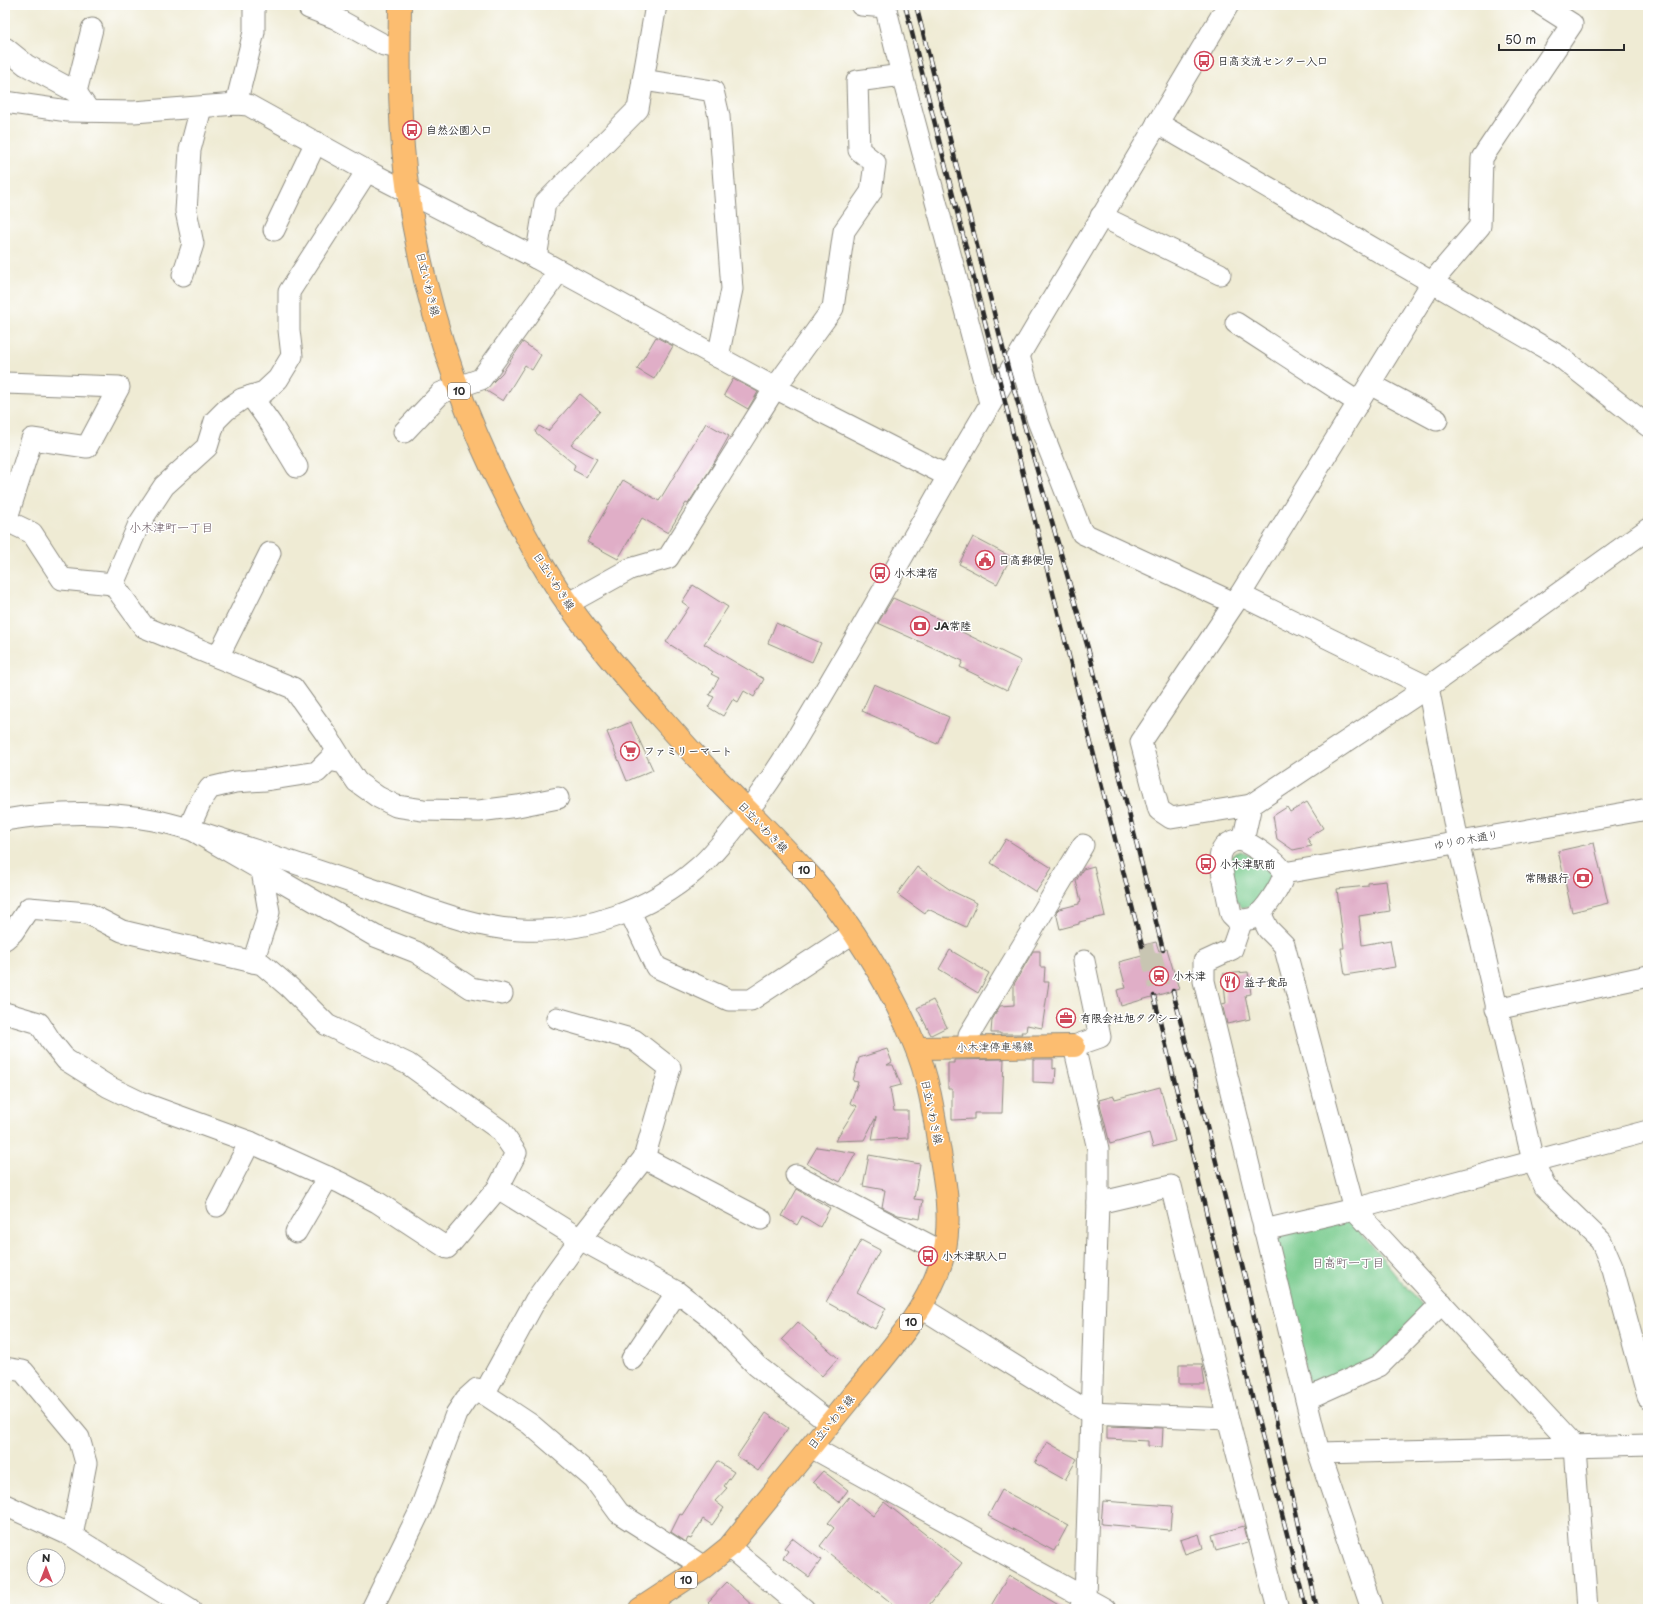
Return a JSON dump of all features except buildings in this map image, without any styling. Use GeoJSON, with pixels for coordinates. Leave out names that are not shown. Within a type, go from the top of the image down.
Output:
{"type":"FeatureCollection","features":[{"type":"Feature","properties":{"kind":"main road","name":"日立いわき線"},"geometry":{"type":"LineString","coordinates":[[400,5],[403,135],[408,192],[426,281],[457,386],[501,489],[536,555],[567,604],[628,681],[709,771],[811,877],[833,904],[853,933],[880,976],[917,1048],[929,1092],[943,1171],[947,1214],[947,1234],[944,1253],[939,1268],[922,1308],[811,1447],[729,1546],[704,1567],[640,1609]]}},
{"type":"Feature","properties":{"kind":"main road","name":"小木津停車場線"},"geometry":{"type":"LineString","coordinates":[[917,1048],[1074,1046]]}},
{"type":"Feature","properties":{"kind":"street"},"geometry":{"type":"LineString","coordinates":[[236,104],[254,32],[254,5]]}},
{"type":"Feature","properties":{"kind":"street"},"geometry":{"type":"LineString","coordinates":[[536,258],[545,204],[638,110],[656,5]]}},
{"type":"Feature","properties":{"kind":"street"},"geometry":{"type":"LineString","coordinates":[[861,5],[885,6],[990,404]]}},
{"type":"Feature","properties":{"kind":"street"},"geometry":{"type":"LineString","coordinates":[[5,820],[35,815],[78,813],[154,820],[189,828],[453,917],[491,927],[522,930],[580,927],[630,912],[665,893],[700,866],[749,812],[784,760],[838,670],[990,404],[1228,5]]}},
{"type":"Feature","properties":{"kind":"street"},"geometry":{"type":"LineString","coordinates":[[1542,5],[1572,24],[1482,158],[1480,226],[1433,281],[1237,599],[1141,742],[1159,810],[1171,818],[1251,805],[1428,687],[1648,529]]}},
{"type":"Feature","properties":{"kind":"street"},"geometry":{"type":"LineString","coordinates":[[309,8],[335,18],[384,45],[400,48]]}},
{"type":"Feature","properties":{"kind":"street"},"geometry":{"type":"LineString","coordinates":[[76,92],[92,29]]}},
{"type":"Feature","properties":{"kind":"street"},"geometry":{"type":"LineString","coordinates":[[5,48],[26,65],[76,92],[89,111]]}},
{"type":"Feature","properties":{"kind":"street"},"geometry":{"type":"LineString","coordinates":[[567,604],[630,569],[668,558],[775,388],[833,308],[844,231],[871,192],[875,163],[858,150],[857,81],[902,75]]}},
{"type":"Feature","properties":{"kind":"street"},"geometry":{"type":"LineString","coordinates":[[643,80],[713,91],[719,116],[732,289],[718,357]]}},
{"type":"Feature","properties":{"kind":"street"},"geometry":{"type":"LineString","coordinates":[[5,102],[68,111],[134,112],[201,108],[236,104],[248,105],[367,171],[536,258],[775,388],[948,476]]}},
{"type":"Feature","properties":{"kind":"street"},"geometry":{"type":"LineString","coordinates":[[183,275],[193,244],[186,211],[190,150],[201,108]]}},
{"type":"Feature","properties":{"kind":"street"},"geometry":{"type":"LineString","coordinates":[[1157,123],[1433,281],[1559,356],[1648,426]]}},
{"type":"Feature","properties":{"kind":"street"},"geometry":{"type":"LineString","coordinates":[[274,230],[316,142]]}},
{"type":"Feature","properties":{"kind":"street"},"geometry":{"type":"LineString","coordinates":[[113,584],[140,524],[164,486],[207,447],[215,421],[226,410],[242,399],[264,392],[278,379],[292,356],[289,330],[289,292],[367,171]]}},
{"type":"Feature","properties":{"kind":"street"},"geometry":{"type":"LineString","coordinates":[[1102,216],[1220,274]]}},
{"type":"Feature","properties":{"kind":"street"},"geometry":{"type":"LineString","coordinates":[[404,432],[441,393],[457,386],[481,379],[559,271]]}},
{"type":"Feature","properties":{"kind":"street"},"geometry":{"type":"LineString","coordinates":[[1236,322],[1359,403]]}},
{"type":"Feature","properties":{"kind":"street"},"geometry":{"type":"LineString","coordinates":[[1019,356],[1038,421],[1082,533],[1237,599],[1428,687]]}},
{"type":"Feature","properties":{"kind":"street"},"geometry":{"type":"LineString","coordinates":[[5,383],[119,387],[87,447],[32,439],[5,520],[32,533],[62,579],[113,584],[144,627],[293,688],[326,734],[357,782],[378,797],[396,806],[416,809],[479,811],[518,806],[558,798]]}},
{"type":"Feature","properties":{"kind":"street"},"geometry":{"type":"LineString","coordinates":[[1370,384],[1438,420]]}},
{"type":"Feature","properties":{"kind":"street"},"geometry":{"type":"LineString","coordinates":[[251,396],[271,424],[297,467]]}},
{"type":"Feature","properties":{"kind":"street"},"geometry":{"type":"LineString","coordinates":[[218,657],[270,552]]}},
{"type":"Feature","properties":{"kind":"street"},"geometry":{"type":"LineString","coordinates":[[1428,687],[1458,842],[1496,1010],[1533,1161],[1545,1188],[1601,1241],[1613,1269],[1648,1397]]}},
{"type":"Feature","properties":{"kind":"street"},"geometry":{"type":"LineString","coordinates":[[189,828],[201,801],[210,788],[235,782],[266,780],[317,772],[329,760],[344,762]]}},
{"type":"Feature","properties":{"kind":"street"},"geometry":{"type":"LineString","coordinates":[[1243,841],[1251,805]]}},
{"type":"Feature","properties":{"kind":"street","name":"ゆりの木通り"},"geometry":{"type":"LineString","coordinates":[[1284,873],[1648,809]]}},
{"type":"Feature","properties":{"kind":"street"},"geometry":{"type":"LineString","coordinates":[[189,828],[375,936],[416,952],[470,988],[502,994]]}},
{"type":"Feature","properties":{"kind":"street"},"geometry":{"type":"LineString","coordinates":[[1372,1609],[1319,1452],[1204,981],[1204,962],[1232,949],[1251,917],[1280,886],[1284,873],[1278,865],[1243,841],[1237,840],[1226,845],[1220,854],[1220,861],[1232,914],[1237,920],[1251,917],[1268,929],[1284,945],[1354,1209],[1575,1447],[1587,1609]]}},
{"type":"Feature","properties":{"kind":"street"},"geometry":{"type":"LineString","coordinates":[[969,1047],[969,1035],[1083,845]]}},
{"type":"Feature","properties":{"kind":"street"},"geometry":{"type":"LineString","coordinates":[[253,962],[269,912],[262,871]]}},
{"type":"Feature","properties":{"kind":"street"},"geometry":{"type":"LineString","coordinates":[[5,939],[13,932],[28,908],[87,913],[122,931],[262,964],[279,978],[327,1024],[408,1064],[500,1130],[516,1153],[498,1188],[447,1248],[377,1202],[328,1177],[250,1142],[140,1102],[109,1086],[66,1060],[39,1023],[5,1013]]}},
{"type":"Feature","properties":{"kind":"street"},"geometry":{"type":"LineString","coordinates":[[630,912],[656,967],[729,1000],[751,1000],[853,933]]}},
{"type":"Feature","properties":{"kind":"street"},"geometry":{"type":"LineString","coordinates":[[1082,1604],[1098,1203],[1098,1148],[1074,1046],[1100,1037],[1084,961]]}},
{"type":"Feature","properties":{"kind":"street"},"geometry":{"type":"LineString","coordinates":[[1496,1010],[1648,976]]}},
{"type":"Feature","properties":{"kind":"street"},"geometry":{"type":"LineString","coordinates":[[484,1394],[535,1301],[580,1239],[644,1158],[670,1068],[634,1040],[557,1018]]}},
{"type":"Feature","properties":{"kind":"street"},"geometry":{"type":"LineString","coordinates":[[1264,1230],[1354,1209],[1648,1131]]}},
{"type":"Feature","properties":{"kind":"street"},"geometry":{"type":"LineString","coordinates":[[217,1206],[250,1142]]}},
{"type":"Feature","properties":{"kind":"street"},"geometry":{"type":"LineString","coordinates":[[644,1158],[761,1219]]}},
{"type":"Feature","properties":{"kind":"street"},"geometry":{"type":"LineString","coordinates":[[796,1175],[944,1253]]}},
{"type":"Feature","properties":{"kind":"street"},"geometry":{"type":"LineString","coordinates":[[296,1232],[328,1177]]}},
{"type":"Feature","properties":{"kind":"street"},"geometry":{"type":"LineString","coordinates":[[1098,1203],[1170,1186],[1228,1419],[1278,1609]]}},
{"type":"Feature","properties":{"kind":"street"},"geometry":{"type":"LineString","coordinates":[[498,1188],[580,1239],[677,1292],[711,1318],[757,1366],[830,1423]]}},
{"type":"Feature","properties":{"kind":"street"},"geometry":{"type":"LineString","coordinates":[[632,1359],[677,1292]]}},
{"type":"Feature","properties":{"kind":"street"},"geometry":{"type":"LineString","coordinates":[[1306,1399],[1379,1366],[1442,1304]]}},
{"type":"Feature","properties":{"kind":"street"},"geometry":{"type":"LineString","coordinates":[[922,1308],[1090,1413],[1228,1419]]}},
{"type":"Feature","properties":{"kind":"street"},"geometry":{"type":"LineString","coordinates":[[5,1368],[23,1371],[78,1438],[86,1463],[72,1536]]}},
{"type":"Feature","properties":{"kind":"street"},"geometry":{"type":"LineString","coordinates":[[372,1609],[419,1513],[456,1414],[466,1399],[477,1389],[530,1424],[594,1479],[619,1513],[704,1567]]}},
{"type":"Feature","properties":{"kind":"street"},"geometry":{"type":"LineString","coordinates":[[1319,1452],[1648,1445]]}},
{"type":"Feature","properties":{"kind":"street"},"geometry":{"type":"LineString","coordinates":[[811,1447],[1082,1604],[1105,1609]]}},
{"type":"Feature","properties":{"kind":"street"},"geometry":{"type":"LineString","coordinates":[[5,1505],[72,1536],[190,1609]]}},
{"type":"Feature","properties":{"kind":"street"},"geometry":{"type":"LineString","coordinates":[[729,1546],[804,1609]]}},
{"type":"Feature","properties":{"kind":"green space"},"geometry":{"type":"Polygon","coordinates":[[[1241,851],[1265,865],[1271,870],[1272,874],[1271,883],[1266,894],[1254,906],[1247,908],[1241,907],[1235,899],[1229,861],[1234,854],[1241,851]]]}},
{"type":"Feature","properties":{"kind":"green space"},"geometry":{"type":"Polygon","coordinates":[[[1336,1218],[1352,1221],[1422,1306],[1422,1314],[1370,1364],[1310,1389],[1275,1246],[1277,1233],[1336,1218]]]}},
{"type":"Feature","properties":{"kind":"tunnel"},"geometry":{"type":"LineString","coordinates":[[1155,953],[1151,954],[1159,986]]}},
{"type":"Feature","properties":{"kind":"railway"},"geometry":{"type":"LineString","coordinates":[[905,5],[1142,946]]}},
{"type":"Feature","properties":{"kind":"railway"},"geometry":{"type":"LineString","coordinates":[[916,5],[1009,372],[1088,648],[1163,950]]}},
{"type":"Feature","properties":{"kind":"railway"},"geometry":{"type":"LineString","coordinates":[[1173,991],[1247,1285],[1317,1609]]}},
{"type":"Feature","properties":{"kind":"railway"},"geometry":{"type":"LineString","coordinates":[[1154,996],[1225,1290],[1306,1609]]}},
{"type":"Feature","properties":{"kind":"place","name":"日高交流センター入口"},"geometry":{"type":"Point","coordinates":[1204,61]}},
{"type":"Feature","properties":{"kind":"place","name":"自然公園入口"},"geometry":{"type":"Point","coordinates":[412,130]}},
{"type":"Feature","properties":{"kind":"place","name":"日高郵便局"},"geometry":{"type":"Point","coordinates":[985,560]}},
{"type":"Feature","properties":{"kind":"place","name":"小木津宿"},"geometry":{"type":"Point","coordinates":[880,573]}},
{"type":"Feature","properties":{"kind":"place","name":"JA常陸"},"geometry":{"type":"Point","coordinates":[920,626]}},
{"type":"Feature","properties":{"kind":"place","name":"ファミリーマート"},"geometry":{"type":"Point","coordinates":[630,751]}},
{"type":"Feature","properties":{"kind":"place","name":"小木津駅前"},"geometry":{"type":"Point","coordinates":[1206,864]}},
{"type":"Feature","properties":{"kind":"place","name":"常陽銀行"},"geometry":{"type":"Point","coordinates":[1583,878]}},
{"type":"Feature","properties":{"kind":"place","name":"小木津"},"geometry":{"type":"Point","coordinates":[1159,976]}},
{"type":"Feature","properties":{"kind":"place","name":"益子食品"},"geometry":{"type":"Point","coordinates":[1230,982]}},
{"type":"Feature","properties":{"kind":"place","name":"有限会社旭タクシー"},"geometry":{"type":"Point","coordinates":[1066,1018]}},
{"type":"Feature","properties":{"kind":"place","name":"小木津駅入口"},"geometry":{"type":"Point","coordinates":[928,1256]}},
{"type":"Feature","properties":{"kind":"district","name":"小木津町一丁目"},"geometry":{"type":"Point","coordinates":[171,528]}},
{"type":"Feature","properties":{"kind":"district","name":"日高町一丁目"},"geometry":{"type":"Point","coordinates":[1348,1263]}}]}
